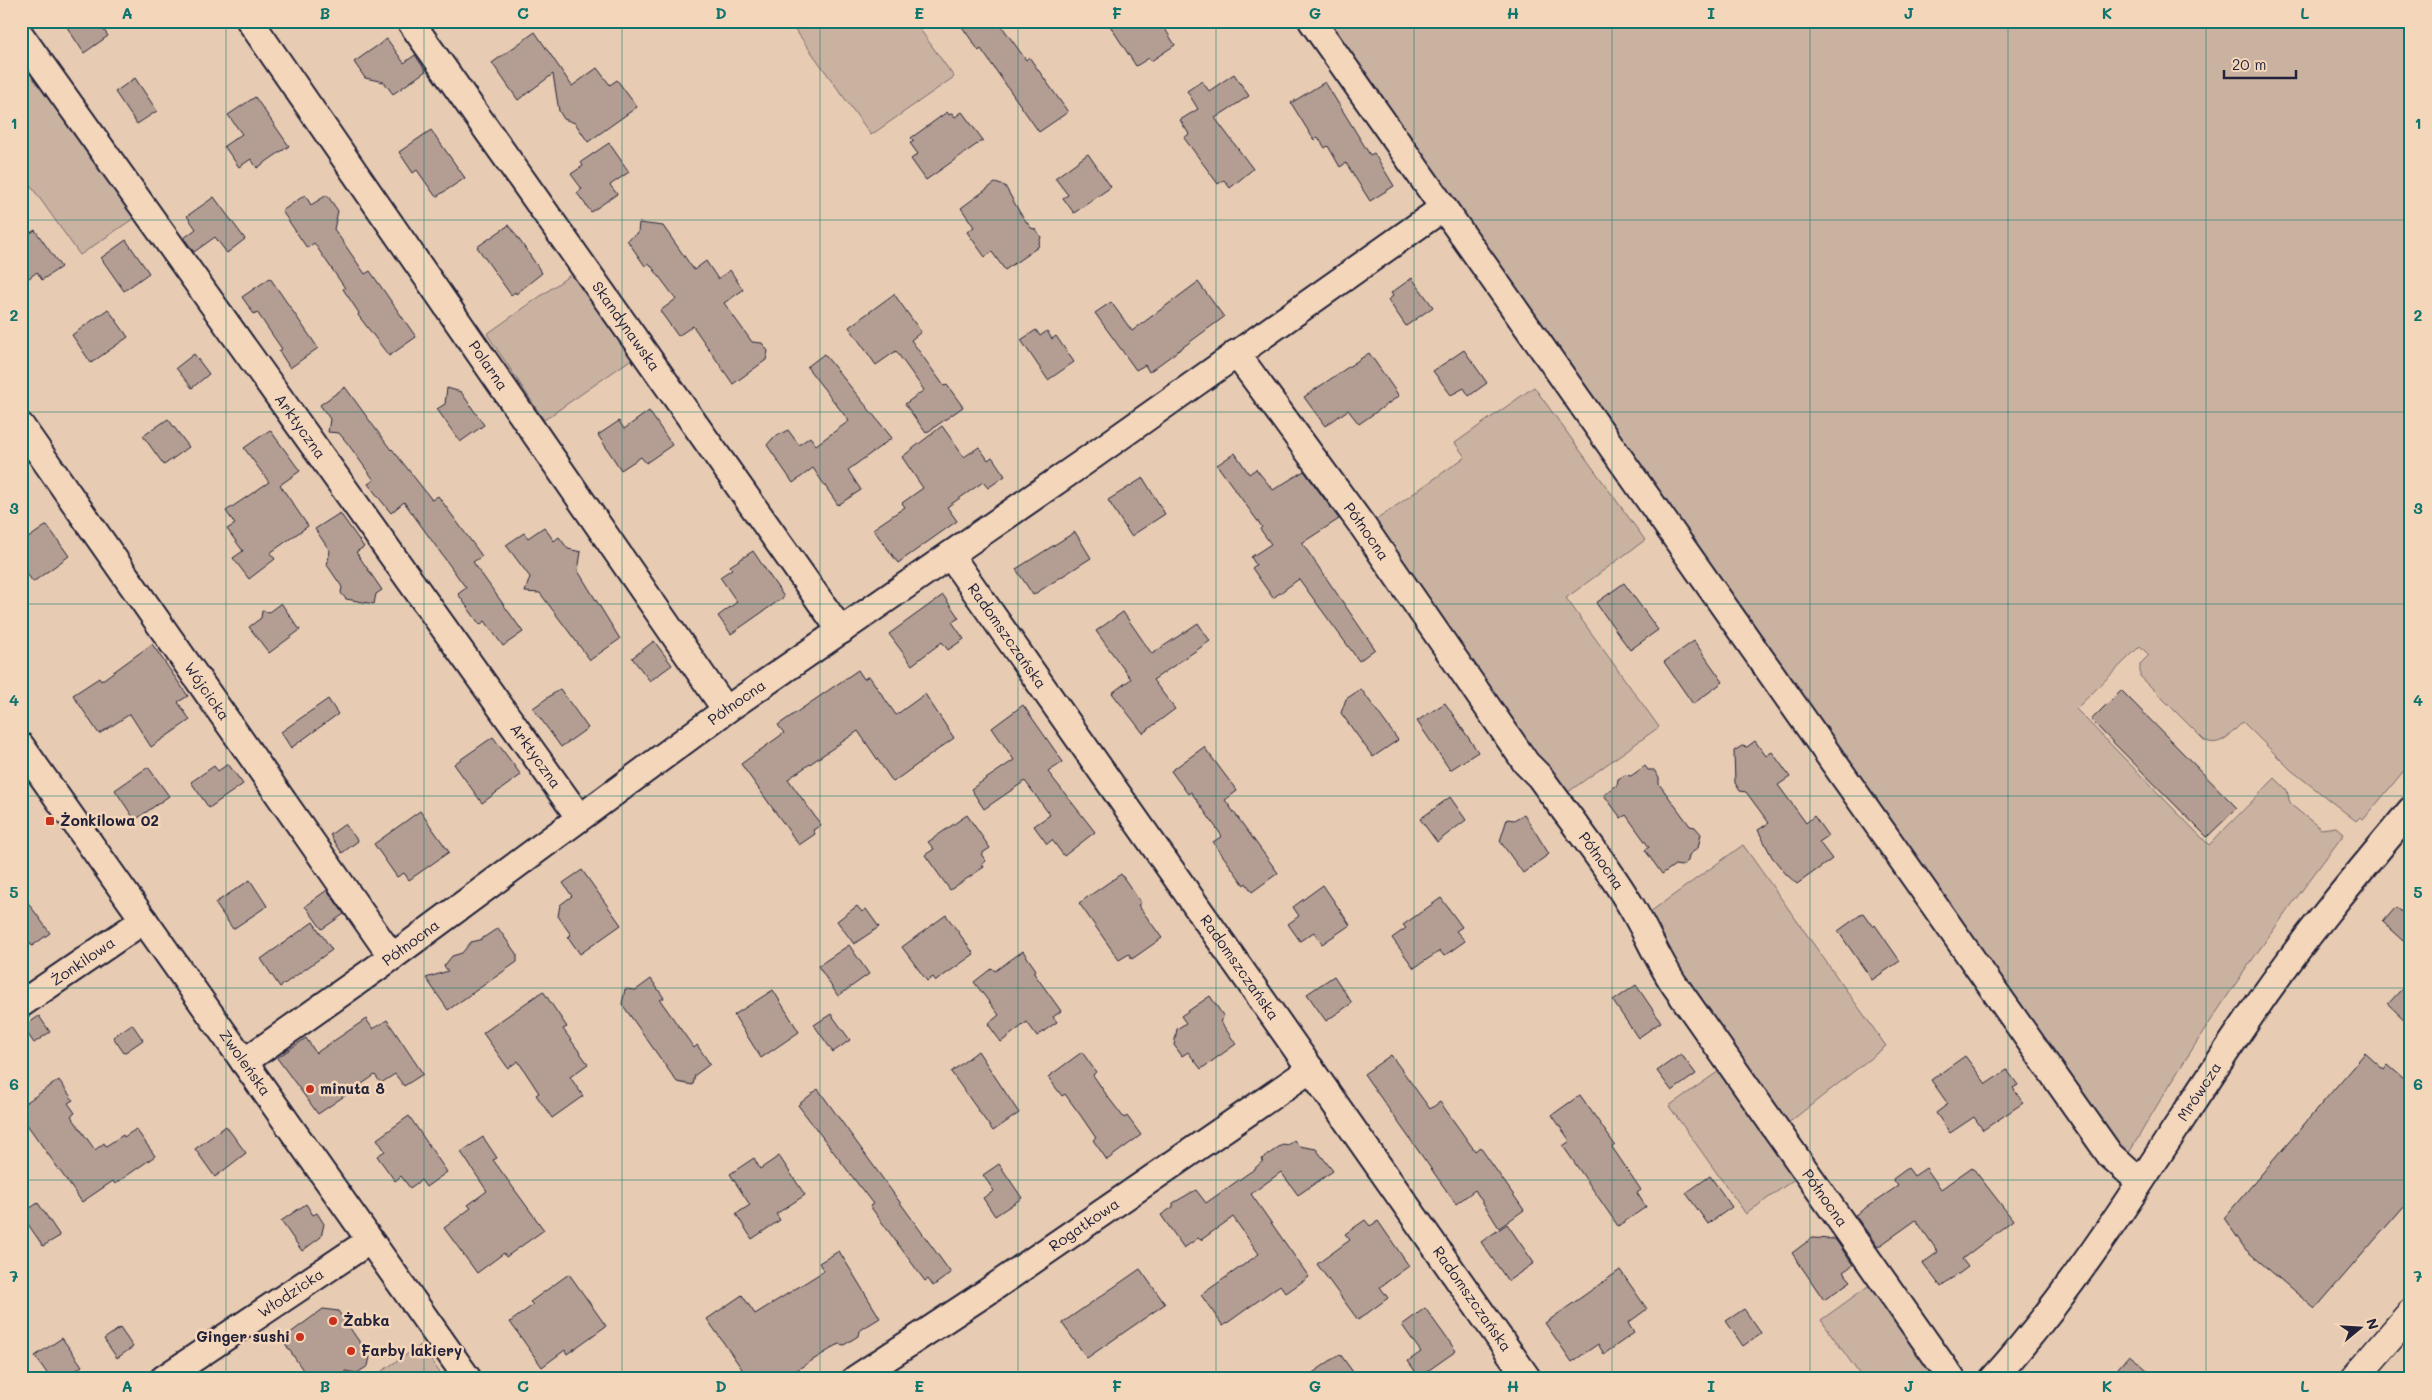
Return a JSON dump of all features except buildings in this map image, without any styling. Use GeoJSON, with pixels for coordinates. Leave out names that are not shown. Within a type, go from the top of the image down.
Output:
{"type":"FeatureCollection","features":[{"type":"Feature","properties":{"kind":"main road"},"geometry":{"type":"LineString","coordinates":[[2354,1379],[2411,1313]]}},
{"type":"Feature","properties":{"kind":"street","name":"Polarna"},"geometry":{"type":"LineString","coordinates":[[250,21],[726,710]]}},
{"type":"Feature","properties":{"kind":"street","name":"Skandynawska"},"geometry":{"type":"LineString","coordinates":[[410,21],[841,631]]}},
{"type":"Feature","properties":{"kind":"street"},"geometry":{"type":"LineString","coordinates":[[1312,21],[2110,1155],[2140,1182]]}},
{"type":"Feature","properties":{"kind":"street","name":"Arktyczna"},"geometry":{"type":"LineString","coordinates":[[21,36],[579,817]]}},
{"type":"Feature","properties":{"kind":"street","name":"Północna"},"geometry":{"type":"LineString","coordinates":[[244,1062],[392,957],[726,710],[950,555],[1443,208]]}},
{"type":"Feature","properties":{"kind":"street","name":"Północna"},"geometry":{"type":"LineString","coordinates":[[1236,353],[1362,525],[1526,762],[1540,777],[1620,889],[1637,915],[1660,962],[1674,984],[1952,1379]]}},
{"type":"Feature","properties":{"kind":"street","name":"Wójcicka"},"geometry":{"type":"LineString","coordinates":[[21,426],[392,957]]}},
{"type":"Feature","properties":{"kind":"street","name":"Radomszczańska"},"geometry":{"type":"LineString","coordinates":[[950,555],[1528,1379]]}},
{"type":"Feature","properties":{"kind":"street","name":"Zwoleńska"},"geometry":{"type":"LineString","coordinates":[[21,746],[468,1379]]}},
{"type":"Feature","properties":{"kind":"street","name":"Mrówcza"},"geometry":{"type":"LineString","coordinates":[[1993,1379],[2061,1298],[2248,1020],[2319,919],[2411,810]]}},
{"type":"Feature","properties":{"kind":"street","name":"Żonkilowa"},"geometry":{"type":"LineString","coordinates":[[21,1004],[144,920]]}},
{"type":"Feature","properties":{"kind":"street","name":"Rogatkowa"},"geometry":{"type":"LineString","coordinates":[[855,1379],[1311,1069]]}},
{"type":"Feature","properties":{"kind":"street","name":"Włodzicka"},"geometry":{"type":"LineString","coordinates":[[163,1379],[369,1241]]}},
{"type":"Feature","properties":{"kind":"shaded area"},"geometry":{"type":"Polygon","coordinates":[[[803,21],[914,21],[954,77],[871,135],[794,28],[803,21]]]}},
{"type":"Feature","properties":{"kind":"shaded area"},"geometry":{"type":"Polygon","coordinates":[[[1327,21],[2406,21],[2411,33],[2411,762],[2364,819],[2360,817],[2356,821],[2291,770],[2243,722],[2221,741],[2210,742],[2204,740],[2140,676],[2140,664],[2149,655],[2140,646],[2076,709],[2209,845],[2275,778],[2287,790],[2290,804],[2321,829],[2336,827],[2344,834],[2231,990],[2153,1111],[2129,1153],[2121,1154],[1327,21]]]}},
{"type":"Feature","properties":{"kind":"shaded area"},"geometry":{"type":"Polygon","coordinates":[[[21,47],[140,214],[80,255],[21,172],[21,47]]]}},
{"type":"Feature","properties":{"kind":"shaded area"},"geometry":{"type":"Polygon","coordinates":[[[576,271],[636,356],[544,420],[487,334],[576,271]]]}},
{"type":"Feature","properties":{"kind":"shaded area"},"geometry":{"type":"Polygon","coordinates":[[[1534,387],[1645,540],[1566,598],[1659,727],[1564,795],[1369,525],[1465,457],[1455,443],[1534,387]]]}},
{"type":"Feature","properties":{"kind":"shaded area"},"geometry":{"type":"Polygon","coordinates":[[[1743,845],[1886,1046],[1782,1128],[1663,952],[1650,912],[1743,845]]]}},
{"type":"Feature","properties":{"kind":"shaded area"},"geometry":{"type":"Polygon","coordinates":[[[1719,1071],[1796,1178],[1746,1214],[1669,1106],[1719,1071]]]}},
{"type":"Feature","properties":{"kind":"shaded area"},"geometry":{"type":"Polygon","coordinates":[[[1871,1284],[1940,1379],[1863,1379],[1821,1320],[1871,1284]]]}},
{"type":"Feature","properties":{"kind":"shaded area"},"geometry":{"type":"Polygon","coordinates":[[[421,1345],[444,1379],[370,1379],[421,1345]]]}},
{"type":"Feature","properties":{"kind":"place","name":"Żonkilowa 02"},"geometry":{"type":"Point","coordinates":[50,821]}},
{"type":"Feature","properties":{"kind":"place","name":"minuta 8"},"geometry":{"type":"Point","coordinates":[310,1089]}},
{"type":"Feature","properties":{"kind":"place","name":"Żabka"},"geometry":{"type":"Point","coordinates":[333,1321]}},
{"type":"Feature","properties":{"kind":"place","name":"Ginger sushi"},"geometry":{"type":"Point","coordinates":[300,1337]}},
{"type":"Feature","properties":{"kind":"place","name":"Farby lakiery"},"geometry":{"type":"Point","coordinates":[351,1351]}}]}
